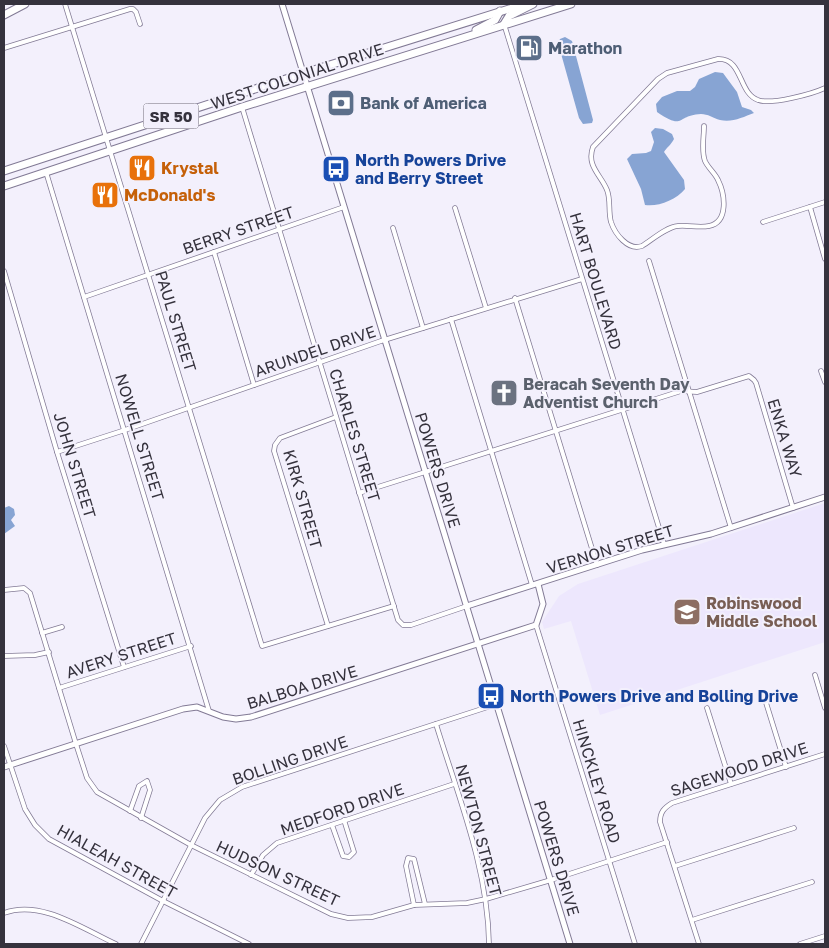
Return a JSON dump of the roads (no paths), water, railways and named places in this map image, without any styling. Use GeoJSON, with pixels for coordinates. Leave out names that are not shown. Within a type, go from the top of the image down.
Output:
{"type":"FeatureCollection","features":[{"type":"Feature","properties":{"kind":"highway"},"geometry":{"type":"LineString","coordinates":[[4,15],[25,4]]}},
{"type":"Feature","properties":{"kind":"highway","name":"WEST COLONIAL DRIVE"},"geometry":{"type":"LineString","coordinates":[[4,173],[16,167],[106,137],[499,8],[525,4]]}},
{"type":"Feature","properties":{"kind":"highway"},"geometry":{"type":"LineString","coordinates":[[504,24],[509,16],[533,4]]}},
{"type":"Feature","properties":{"kind":"highway","name":"WEST COLONIAL DRIVE"},"geometry":{"type":"LineString","coordinates":[[4,186],[307,86],[571,4]]}},
{"type":"Feature","properties":{"kind":"highway"},"geometry":{"type":"LineString","coordinates":[[458,39],[495,20],[499,8]]}},
{"type":"Feature","properties":{"kind":"street","name":"PAUL STREET"},"geometry":{"type":"LineString","coordinates":[[65,4],[262,646],[328,626]]}},
{"type":"Feature","properties":{"kind":"street","name":"POWERS DRIVE"},"geometry":{"type":"LineString","coordinates":[[282,4],[570,944]]}},
{"type":"Feature","properties":{"kind":"street"},"geometry":{"type":"LineString","coordinates":[[4,48],[133,9],[140,24]]}},
{"type":"Feature","properties":{"kind":"street","name":"HART BOULEVARD"},"geometry":{"type":"LineString","coordinates":[[504,24],[664,544]]}},
{"type":"Feature","properties":{"kind":"street"},"geometry":{"type":"LineString","coordinates":[[704,126],[704,155],[706,162],[721,187],[724,214],[720,220],[708,227],[676,226],[642,246],[630,247],[612,224],[609,195],[596,173],[590,154],[593,147],[658,79],[667,73],[724,58],[731,62],[737,70],[748,93],[759,101],[766,102],[805,96],[825,88]]}},
{"type":"Feature","properties":{"kind":"street","name":"CHARLES STREET"},"geometry":{"type":"LineString","coordinates":[[242,107],[398,620],[403,625]]}},
{"type":"Feature","properties":{"kind":"street","name":"NOWELL STREET"},"geometry":{"type":"LineString","coordinates":[[46,172],[191,646],[209,711]]}},
{"type":"Feature","properties":{"kind":"street"},"geometry":{"type":"LineString","coordinates":[[763,222],[825,202]]}},
{"type":"Feature","properties":{"kind":"street","name":"BERRY STREET"},"geometry":{"type":"LineString","coordinates":[[84,297],[344,207]]}},
{"type":"Feature","properties":{"kind":"street"},"geometry":{"type":"LineString","coordinates":[[455,208],[486,308]]}},
{"type":"Feature","properties":{"kind":"street"},"geometry":{"type":"LineString","coordinates":[[810,208],[825,259]]}},
{"type":"Feature","properties":{"kind":"street"},"geometry":{"type":"LineString","coordinates":[[393,228],[423,328]]}},
{"type":"Feature","properties":{"kind":"street"},"geometry":{"type":"LineString","coordinates":[[214,252],[254,385]]}},
{"type":"Feature","properties":{"kind":"street"},"geometry":{"type":"LineString","coordinates":[[649,261],[731,528]]}},
{"type":"Feature","properties":{"kind":"street","name":"JOHN STREET"},"geometry":{"type":"LineString","coordinates":[[4,270],[124,667]]}},
{"type":"Feature","properties":{"kind":"street","name":"ARUNDEL DRIVE"},"geometry":{"type":"LineString","coordinates":[[58,452],[384,340],[582,278]]}},
{"type":"Feature","properties":{"kind":"street"},"geometry":{"type":"LineString","coordinates":[[515,298],[597,565]]}},
{"type":"Feature","properties":{"kind":"street"},"geometry":{"type":"LineString","coordinates":[[451,319],[491,451],[535,585],[544,604],[536,625]]}},
{"type":"Feature","properties":{"kind":"street"},"geometry":{"type":"LineString","coordinates":[[821,371],[825,382]]}},
{"type":"Feature","properties":{"kind":"street","name":"ENKA WAY"},"geometry":{"type":"LineString","coordinates":[[689,391],[697,392],[745,377],[752,377],[756,383],[794,508]]}},
{"type":"Feature","properties":{"kind":"street"},"geometry":{"type":"LineString","coordinates":[[359,493],[681,390],[689,391]]}},
{"type":"Feature","properties":{"kind":"street","name":"KIRK STREET"},"geometry":{"type":"LineString","coordinates":[[328,626],[274,451],[275,445],[280,438],[336,417]]}},
{"type":"Feature","properties":{"kind":"street","name":"VERNON STREET"},"geometry":{"type":"LineString","coordinates":[[403,625],[422,622],[447,612],[664,544],[731,528],[825,497]]}},
{"type":"Feature","properties":{"kind":"street","name":"HUDSON STREET"},"geometry":{"type":"LineString","coordinates":[[4,590],[19,588],[27,590],[32,596],[87,778],[97,792],[191,845],[331,914],[348,918],[372,917],[414,905],[467,903],[486,900],[667,842]]}},
{"type":"Feature","properties":{"kind":"street"},"geometry":{"type":"LineString","coordinates":[[328,626],[394,606]]}},
{"type":"Feature","properties":{"kind":"street","name":"BALBOA DRIVE"},"geometry":{"type":"LineString","coordinates":[[7,766],[183,709],[197,707],[223,717],[236,719],[252,717],[536,625]]}},
{"type":"Feature","properties":{"kind":"street","name":"HINCKLEY ROAD"},"geometry":{"type":"LineString","coordinates":[[536,625],[634,944]]}},
{"type":"Feature","properties":{"kind":"street"},"geometry":{"type":"LineString","coordinates":[[42,633],[62,627]]}},
{"type":"Feature","properties":{"kind":"street","name":"AVERY STREET"},"geometry":{"type":"LineString","coordinates":[[59,688],[191,646]]}},
{"type":"Feature","properties":{"kind":"street"},"geometry":{"type":"LineString","coordinates":[[4,656],[48,652]]}},
{"type":"Feature","properties":{"kind":"street"},"geometry":{"type":"LineString","coordinates":[[815,675],[825,708]]}},
{"type":"Feature","properties":{"kind":"street"},"geometry":{"type":"LineString","coordinates":[[763,693],[786,767]]}},
{"type":"Feature","properties":{"kind":"street","name":"BOLLING DRIVE"},"geometry":{"type":"LineString","coordinates":[[141,944],[205,818],[220,800],[242,787],[497,704]]}},
{"type":"Feature","properties":{"kind":"street"},"geometry":{"type":"LineString","coordinates":[[708,708],[731,784]]}},
{"type":"Feature","properties":{"kind":"street","name":"NEWTON STREET"},"geometry":{"type":"LineString","coordinates":[[436,724],[477,857],[486,900],[489,944]]}},
{"type":"Feature","properties":{"kind":"street","name":"HIALEAH STREET"},"geometry":{"type":"LineString","coordinates":[[4,746],[7,766],[25,809],[35,825],[49,839],[163,901],[248,944]]}},
{"type":"Feature","properties":{"kind":"street","name":"SAGEWOOD DRIVE"},"geometry":{"type":"LineString","coordinates":[[667,842],[660,822],[660,816],[665,807],[672,803],[825,754]]}},
{"type":"Feature","properties":{"kind":"street"},"geometry":{"type":"LineString","coordinates":[[130,811],[140,786],[147,780],[150,790],[141,818]]}},
{"type":"Feature","properties":{"kind":"street","name":"MEDFORD DRIVE"},"geometry":{"type":"LineString","coordinates":[[251,876],[263,855],[277,843],[454,784]]}},
{"type":"Feature","properties":{"kind":"street"},"geometry":{"type":"LineString","coordinates":[[332,825],[343,856],[349,857],[354,852],[344,820]]}},
{"type":"Feature","properties":{"kind":"street"},"geometry":{"type":"LineString","coordinates":[[674,866],[794,828]]}},
{"type":"Feature","properties":{"kind":"street"},"geometry":{"type":"LineString","coordinates":[[667,842],[699,944]]}},
{"type":"Feature","properties":{"kind":"street"},"geometry":{"type":"LineString","coordinates":[[414,905],[406,866],[408,858],[414,859],[425,904]]}},
{"type":"Feature","properties":{"kind":"street"},"geometry":{"type":"LineString","coordinates":[[692,920],[812,882]]}},
{"type":"Feature","properties":{"kind":"street"},"geometry":{"type":"LineString","coordinates":[[4,913],[13,910],[32,909],[52,914],[116,944]]}},
{"type":"Feature","properties":{"kind":"street"},"geometry":{"type":"LineString","coordinates":[[800,944],[825,936]]}},
{"type":"Feature","properties":{"kind":"water"},"geometry":{"type":"Polygon","coordinates":[[[565,37],[572,41],[593,120],[592,123],[583,124],[579,118],[558,43],[560,39],[565,37]]]}},
{"type":"Feature","properties":{"kind":"water"},"geometry":{"type":"Polygon","coordinates":[[[715,72],[723,73],[737,92],[742,107],[754,113],[729,121],[701,114],[677,121],[666,118],[657,112],[656,104],[662,97],[677,91],[690,91],[695,87],[699,79],[715,72]]]}},
{"type":"Feature","properties":{"kind":"water"},"geometry":{"type":"Polygon","coordinates":[[[655,128],[663,129],[672,134],[674,139],[664,152],[684,180],[685,189],[666,202],[645,205],[641,189],[627,159],[632,154],[651,151],[654,142],[651,132],[655,128]]]}},
{"type":"Feature","properties":{"kind":"water"},"geometry":{"type":"Polygon","coordinates":[[[9,506],[14,509],[15,515],[11,520],[15,526],[4,534],[4,508],[9,506]]]}},
{"type":"Feature","properties":{"kind":"place","name":"Marathon"},"geometry":{"type":"Point","coordinates":[529,48]}},
{"type":"Feature","properties":{"kind":"place","name":"Bank of America"},"geometry":{"type":"Point","coordinates":[341,103]}},
{"type":"Feature","properties":{"kind":"place","name":"Krystal"},"geometry":{"type":"Point","coordinates":[142,168]}},
{"type":"Feature","properties":{"kind":"place","name":"North Powers Drive and Berry Street"},"geometry":{"type":"Point","coordinates":[336,169]}},
{"type":"Feature","properties":{"kind":"place","name":"McDonald's"},"geometry":{"type":"Point","coordinates":[105,195]}},
{"type":"Feature","properties":{"kind":"place","name":"Beracah Seventh Day Adventist Church"},"geometry":{"type":"Point","coordinates":[504,393]}},
{"type":"Feature","properties":{"kind":"place","name":"Robinswood Middle School"},"geometry":{"type":"Point","coordinates":[687,612]}},
{"type":"Feature","properties":{"kind":"place","name":"North Powers Drive and Bolling Drive"},"geometry":{"type":"Point","coordinates":[491,696]}}]}
